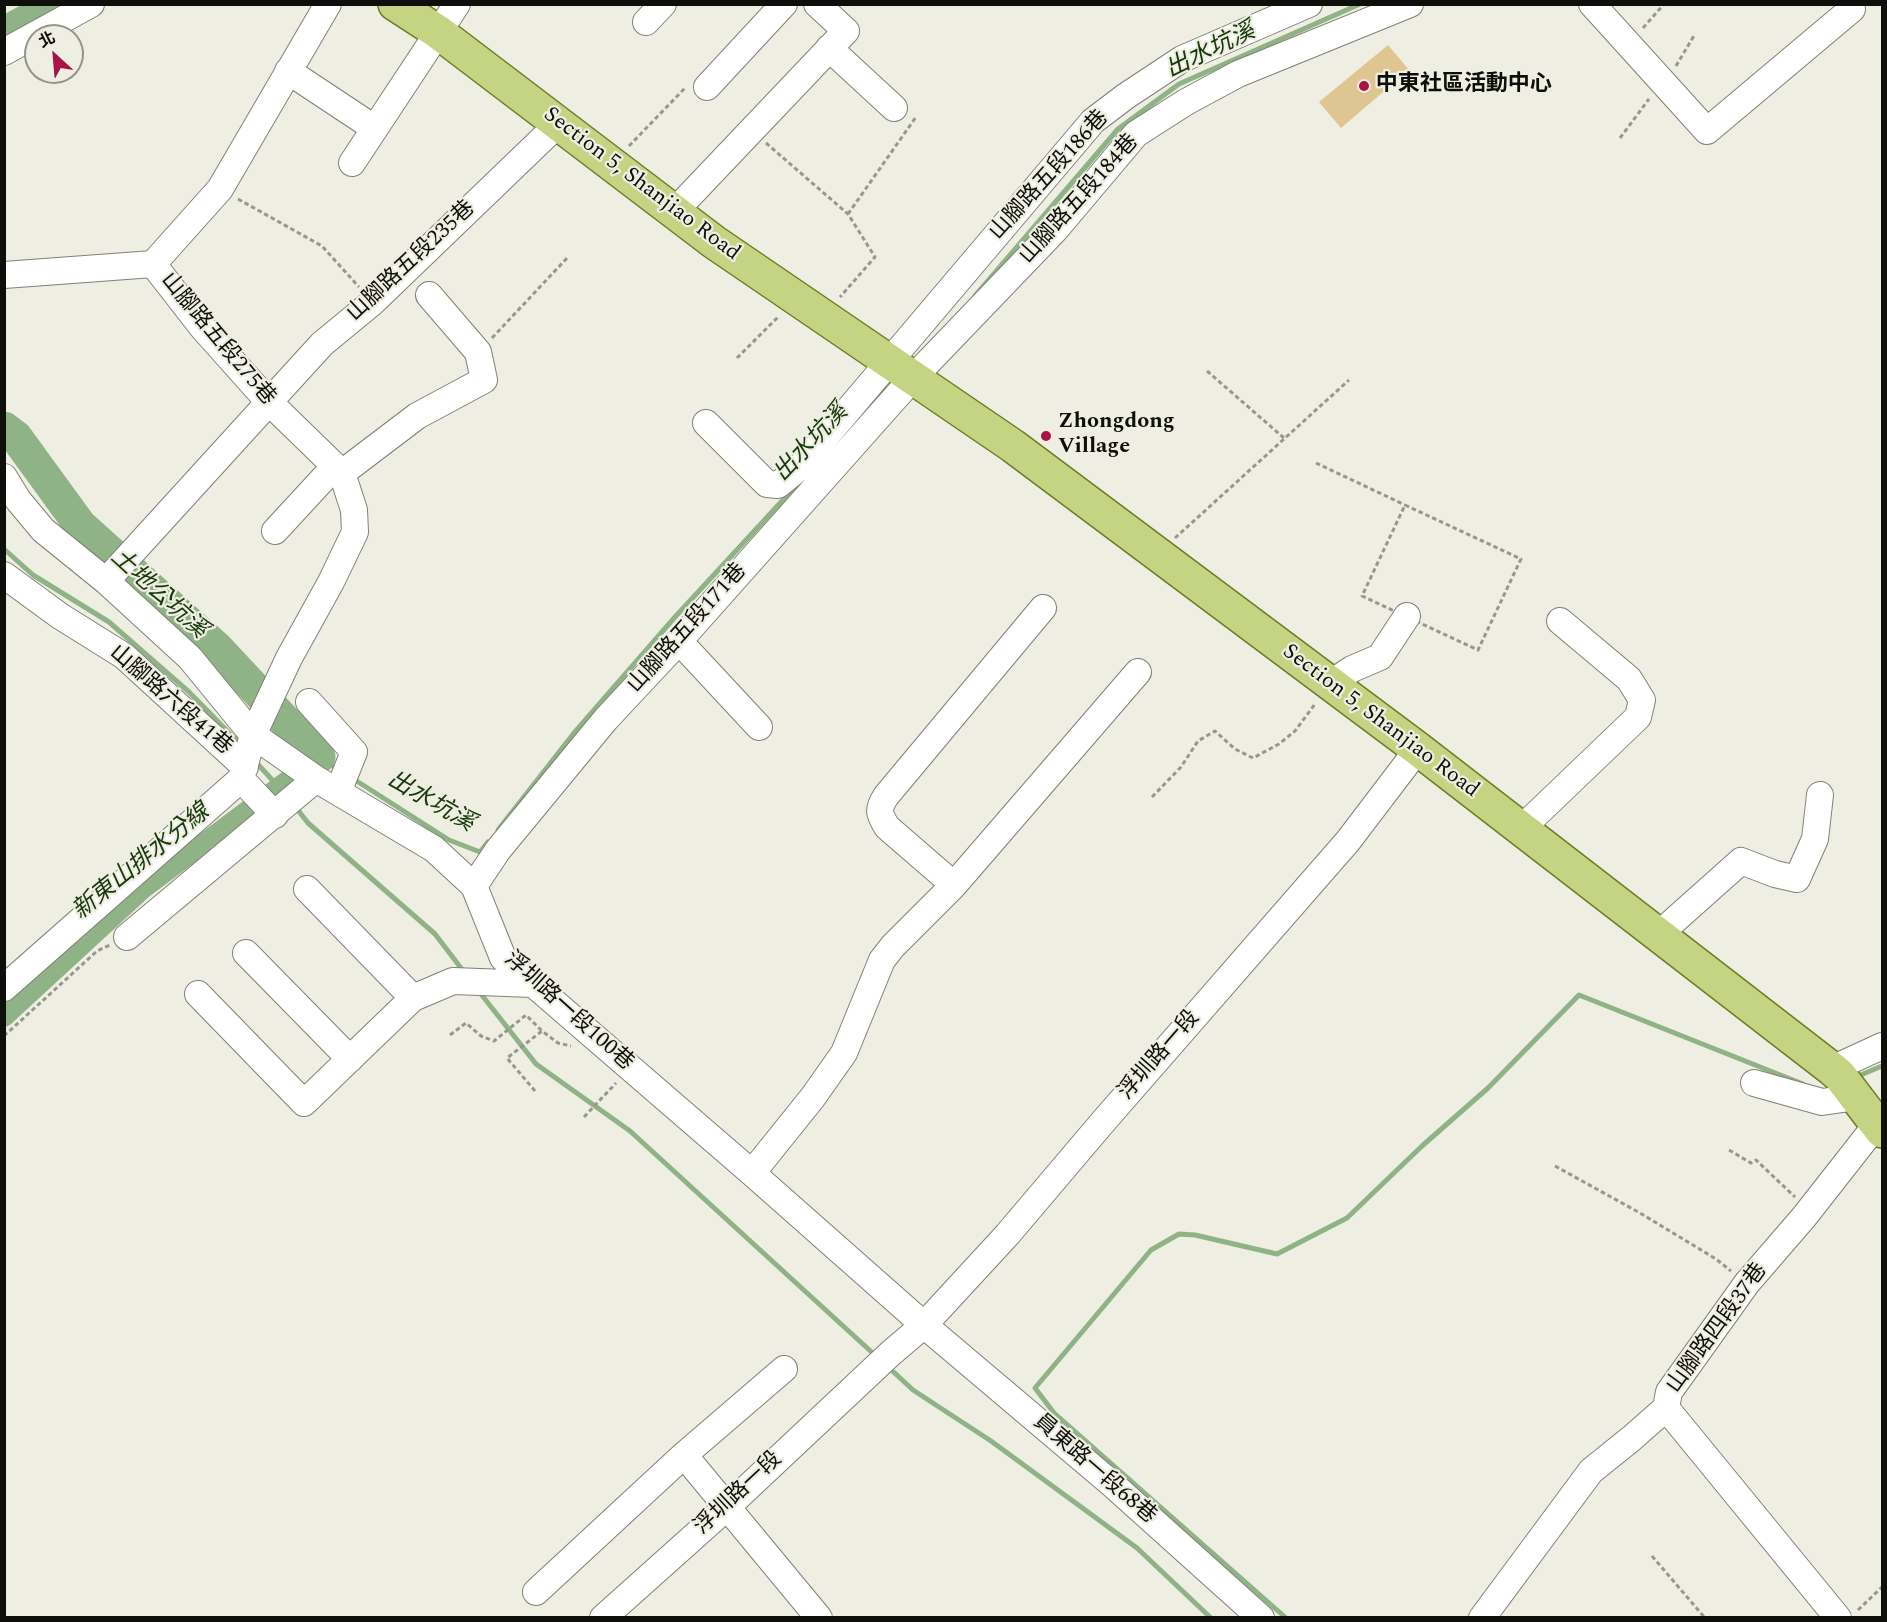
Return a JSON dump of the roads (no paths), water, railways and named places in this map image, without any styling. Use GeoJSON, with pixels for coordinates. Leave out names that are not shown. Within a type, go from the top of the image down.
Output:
{"type":"FeatureCollection","features":[{"type":"Feature","properties":{"kind":"main road","name":"Section 5, Shanjiao Road"},"geometry":{"type":"LineString","coordinates":[[395,4],[438,32],[714,242],[1013,446],[1331,683],[1843,1081],[1880,1127]]}},
{"type":"Feature","properties":{"kind":"street"},"geometry":{"type":"LineString","coordinates":[[4,52],[91,4]]}},
{"type":"Feature","properties":{"kind":"street","name":"山腳路五段275巷"},"geometry":{"type":"LineString","coordinates":[[258,725],[289,658],[331,582],[355,532],[354,510],[338,469],[269,402],[202,327],[153,264],[220,189],[328,4]]}},
{"type":"Feature","properties":{"kind":"street"},"geometry":{"type":"LineString","coordinates":[[352,163],[457,4]]}},
{"type":"Feature","properties":{"kind":"street"},"geometry":{"type":"LineString","coordinates":[[696,87],[784,4]]}},
{"type":"Feature","properties":{"kind":"street"},"geometry":{"type":"LineString","coordinates":[[674,212],[846,31],[817,4]]}},
{"type":"Feature","properties":{"kind":"street","name":"山腳路五段186巷"},"geometry":{"type":"LineString","coordinates":[[901,370],[1093,122],[1126,96],[1182,59],[1279,10],[1310,4]]}},
{"type":"Feature","properties":{"kind":"street","name":"山腳路五段184巷"},"geometry":{"type":"LineString","coordinates":[[901,370],[1055,230],[1136,134],[1186,102],[1238,74],[1410,4]]}},
{"type":"Feature","properties":{"kind":"street"},"geometry":{"type":"LineString","coordinates":[[1592,4],[1707,131],[1852,9]]}},
{"type":"Feature","properties":{"kind":"street"},"geometry":{"type":"LineString","coordinates":[[829,48],[905,113]]}},
{"type":"Feature","properties":{"kind":"street"},"geometry":{"type":"LineString","coordinates":[[288,71],[368,124]]}},
{"type":"Feature","properties":{"kind":"street","name":"山腳路五段235巷"},"geometry":{"type":"LineString","coordinates":[[106,581],[322,344],[373,302],[558,124]]}},
{"type":"Feature","properties":{"kind":"street"},"geometry":{"type":"LineString","coordinates":[[4,275],[153,264]]}},
{"type":"Feature","properties":{"kind":"street"},"geometry":{"type":"LineString","coordinates":[[275,531],[338,469],[417,416],[484,380],[478,352],[429,295]]}},
{"type":"Feature","properties":{"kind":"street"},"geometry":{"type":"LineString","coordinates":[[706,423],[767,484],[778,485],[901,370]]}},
{"type":"Feature","properties":{"kind":"street","name":"山腳路五段171巷"},"geometry":{"type":"LineString","coordinates":[[474,886],[498,850],[606,718],[679,641],[901,370]]}},
{"type":"Feature","properties":{"kind":"street","name":"浮圳路一段100巷"},"geometry":{"type":"LineString","coordinates":[[4,477],[18,500],[43,530],[106,581],[258,725],[327,786],[434,849],[474,886],[503,958],[924,1325]]}},
{"type":"Feature","properties":{"kind":"street","name":"山腳路六段41巷"},"geometry":{"type":"LineString","coordinates":[[4,575],[60,616],[124,656],[243,773],[275,815]]}},
{"type":"Feature","properties":{"kind":"street"},"geometry":{"type":"LineString","coordinates":[[954,885],[887,827],[880,815],[880,806],[1043,608]]}},
{"type":"Feature","properties":{"kind":"street"},"geometry":{"type":"LineString","coordinates":[[1331,683],[1352,669],[1380,657],[1407,616]]}},
{"type":"Feature","properties":{"kind":"street"},"geometry":{"type":"LineString","coordinates":[[1521,829],[1638,717],[1642,700],[1629,679],[1560,621]]}},
{"type":"Feature","properties":{"kind":"street"},"geometry":{"type":"LineString","coordinates":[[679,641],[759,727]]}},
{"type":"Feature","properties":{"kind":"street"},"geometry":{"type":"LineString","coordinates":[[752,1173],[813,1097],[844,1053],[882,960],[954,885],[1138,672]]}},
{"type":"Feature","properties":{"kind":"street"},"geometry":{"type":"LineString","coordinates":[[127,937],[275,815],[327,786],[354,752],[309,702]]}},
{"type":"Feature","properties":{"kind":"street"},"geometry":{"type":"LineString","coordinates":[[4,988],[243,773],[258,725]]}},
{"type":"Feature","properties":{"kind":"street","name":"浮圳路一段"},"geometry":{"type":"LineString","coordinates":[[603,1617],[924,1325],[1007,1235],[1348,841],[1418,749]]}},
{"type":"Feature","properties":{"kind":"street"},"geometry":{"type":"LineString","coordinates":[[1658,935],[1741,861],[1775,874],[1797,879],[1815,839],[1820,795]]}},
{"type":"Feature","properties":{"kind":"street"},"geometry":{"type":"LineString","coordinates":[[307,889],[413,998]]}},
{"type":"Feature","properties":{"kind":"street"},"geometry":{"type":"LineString","coordinates":[[246,953],[350,1059]]}},
{"type":"Feature","properties":{"kind":"street"},"geometry":{"type":"LineString","coordinates":[[198,994],[304,1103],[413,998],[453,981],[532,984]]}},
{"type":"Feature","properties":{"kind":"street"},"geometry":{"type":"LineString","coordinates":[[1754,1083],[1822,1102],[1882,1046]]}},
{"type":"Feature","properties":{"kind":"street","name":"山腳路四段37巷"},"geometry":{"type":"LineString","coordinates":[[1838,1617],[1666,1408],[1669,1392],[1747,1283],[1880,1127]]}},
{"type":"Feature","properties":{"kind":"street","name":"員東路一段68巷"},"geometry":{"type":"LineString","coordinates":[[924,1325],[1112,1484],[1261,1617]]}},
{"type":"Feature","properties":{"kind":"street"},"geometry":{"type":"LineString","coordinates":[[536,1592],[684,1455],[784,1369]]}},
{"type":"Feature","properties":{"kind":"street"},"geometry":{"type":"LineString","coordinates":[[1482,1617],[1591,1471],[1666,1408]]}},
{"type":"Feature","properties":{"kind":"street"},"geometry":{"type":"LineString","coordinates":[[684,1455],[819,1617]]}},
{"type":"Feature","properties":{"kind":"waterway","name":"土地公坑溪"},"geometry":{"type":"LineString","coordinates":[[4,33],[58,4]]}},
{"type":"Feature","properties":{"kind":"waterway","name":"出水坑溪"},"geometry":{"type":"LineString","coordinates":[[975,296],[1118,129],[1179,84],[1360,4]]}},
{"type":"Feature","properties":{"kind":"waterway","name":"出水坑溪"},"geometry":{"type":"LineString","coordinates":[[851,426],[886,389]]}},
{"type":"Feature","properties":{"kind":"waterway","name":"土地公坑溪"},"geometry":{"type":"LineString","coordinates":[[4,428],[16,437],[80,525],[217,648],[319,757]]}},
{"type":"Feature","properties":{"kind":"waterway","name":"出水坑溪"},"geometry":{"type":"LineString","coordinates":[[498,830],[574,733],[675,617],[794,488]]}},
{"type":"Feature","properties":{"kind":"waterway"},"geometry":{"type":"LineString","coordinates":[[4,549],[33,575],[109,622],[189,692],[242,746]]}},
{"type":"Feature","properties":{"kind":"waterway","name":"出水坑溪"},"geometry":{"type":"LineString","coordinates":[[319,757],[339,770]]}},
{"type":"Feature","properties":{"kind":"waterway","name":"新東山排水分線"},"geometry":{"type":"LineString","coordinates":[[4,1017],[144,888],[319,757]]}},
{"type":"Feature","properties":{"kind":"waterway"},"geometry":{"type":"LineString","coordinates":[[254,760],[286,795]]}},
{"type":"Feature","properties":{"kind":"waterway","name":"出水坑溪"},"geometry":{"type":"LineString","coordinates":[[352,778],[449,840],[480,852],[488,842]]}},
{"type":"Feature","properties":{"kind":"waterway"},"geometry":{"type":"LineString","coordinates":[[294,805],[308,823],[435,934],[464,972]]}},
{"type":"Feature","properties":{"kind":"waterway"},"geometry":{"type":"LineString","coordinates":[[477,989],[536,1064],[630,1131],[877,1357]]}},
{"type":"Feature","properties":{"kind":"waterway"},"geometry":{"type":"LineString","coordinates":[[1286,1618],[1054,1413],[1035,1388],[1151,1250],[1179,1234],[1195,1235],[1277,1254],[1347,1218],[1422,1146],[1488,1088],[1579,995],[1803,1084]]}},
{"type":"Feature","properties":{"kind":"waterway"},"geometry":{"type":"LineString","coordinates":[[1856,1077],[1882,1066]]}},
{"type":"Feature","properties":{"kind":"waterway"},"geometry":{"type":"LineString","coordinates":[[886,1365],[913,1390],[991,1441],[1137,1548],[1211,1618]]}},
{"type":"Feature","properties":{"kind":"place","name":"中東社區活動中心"},"geometry":{"type":"Point","coordinates":[1364,86]}},
{"type":"Feature","properties":{"kind":"place","name":"Zhongdong Village"},"geometry":{"type":"Point","coordinates":[1046,436]}}]}
